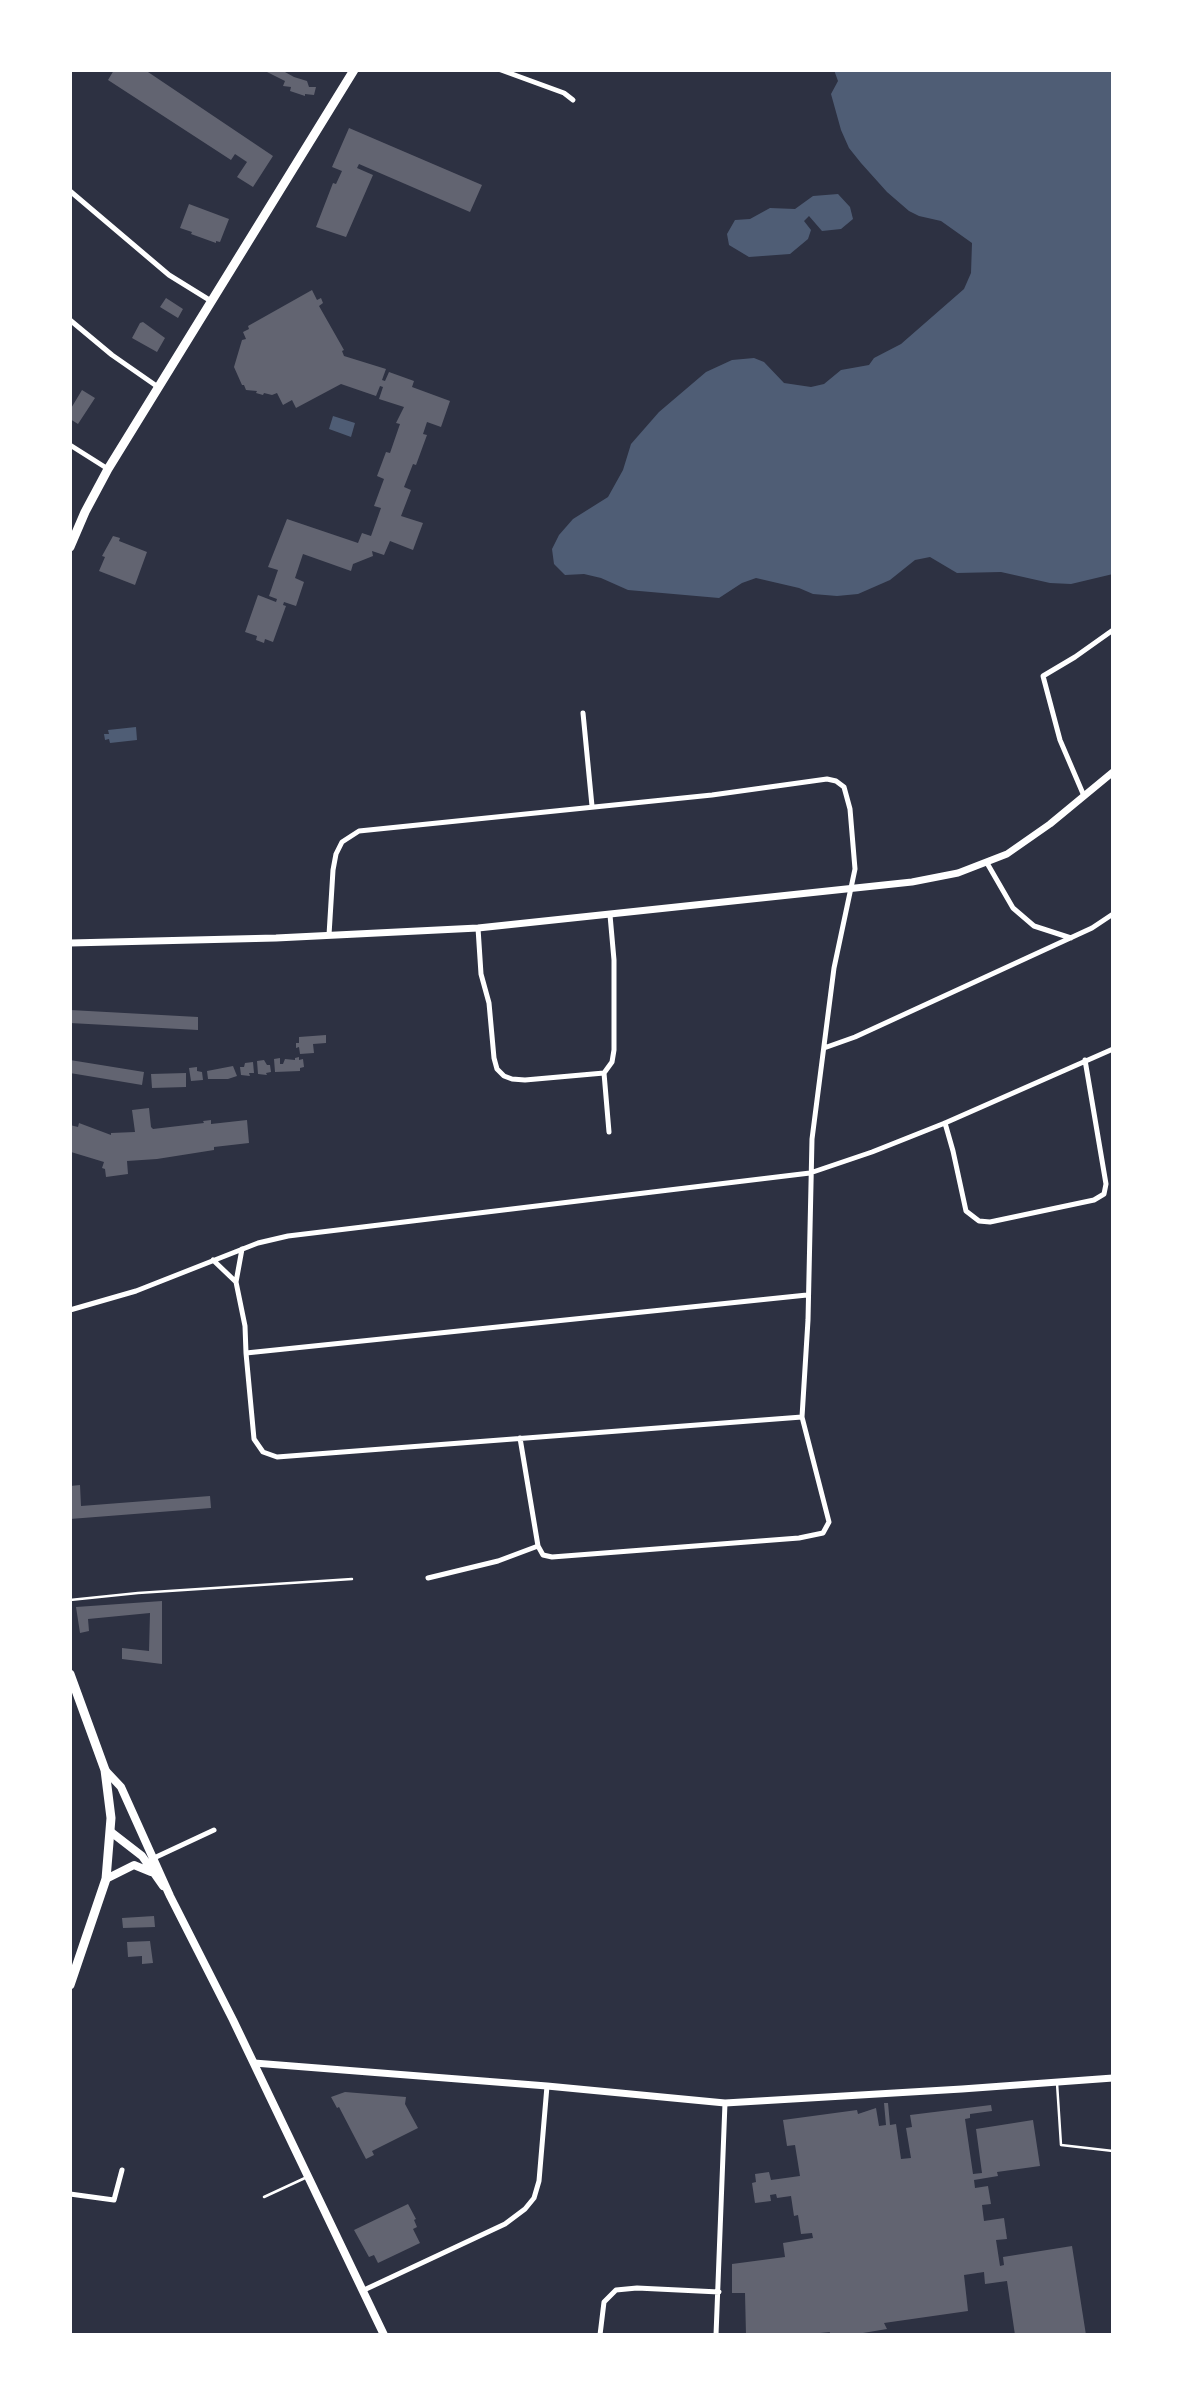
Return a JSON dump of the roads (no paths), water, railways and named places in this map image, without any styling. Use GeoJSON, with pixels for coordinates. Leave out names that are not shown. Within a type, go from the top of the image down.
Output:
{"type":"FeatureCollection","features":[{"type":"Feature","properties":{"kind":"main road"},"geometry":{"type":"LineString","coordinates":[[70,547],[108,469],[354,70]]}},
{"type":"Feature","properties":{"kind":"main road"},"geometry":{"type":"LineString","coordinates":[[70,1674],[105,1770],[111,1832],[106,1879],[70,1985]]}},
{"type":"Feature","properties":{"kind":"main road"},"geometry":{"type":"LineString","coordinates":[[105,1770],[121,1787],[169,1894],[254,2063],[384,2335]]}},
{"type":"Feature","properties":{"kind":"main road"},"geometry":{"type":"LineString","coordinates":[[111,1832],[142,1856],[169,1894]]}},
{"type":"Feature","properties":{"kind":"main road"},"geometry":{"type":"LineString","coordinates":[[106,1879],[134,1865],[151,1872]]}},
{"type":"Feature","properties":{"kind":"street"},"geometry":{"type":"LineString","coordinates":[[501,70],[564,93],[573,100]]}},
{"type":"Feature","properties":{"kind":"street"},"geometry":{"type":"LineString","coordinates":[[70,191],[169,275],[211,300]]}},
{"type":"Feature","properties":{"kind":"street"},"geometry":{"type":"LineString","coordinates":[[70,320],[112,355],[158,387]]}},
{"type":"Feature","properties":{"kind":"street"},"geometry":{"type":"LineString","coordinates":[[70,445],[108,469]]}},
{"type":"Feature","properties":{"kind":"street"},"geometry":{"type":"LineString","coordinates":[[1084,796],[1060,740],[1043,676],[1113,630]]}},
{"type":"Feature","properties":{"kind":"street"},"geometry":{"type":"LineString","coordinates":[[583,713],[592,806]]}},
{"type":"Feature","properties":{"kind":"street"},"geometry":{"type":"LineString","coordinates":[[70,943],[144,943],[478,928],[850,890],[933,878],[987,863],[1025,842],[1113,772]]}},
{"type":"Feature","properties":{"kind":"street"},"geometry":{"type":"LineString","coordinates":[[329,935],[336,854],[344,841],[359,831],[712,795],[827,779],[836,781],[848,794],[855,869],[834,968],[810,1173],[802,1417],[828,1522],[823,1533],[799,1538],[551,1557],[543,1555],[538,1546],[520,1438]]}},
{"type":"Feature","properties":{"kind":"street"},"geometry":{"type":"LineString","coordinates":[[987,863],[1013,908],[1034,926],[1071,938]]}},
{"type":"Feature","properties":{"kind":"street"},"geometry":{"type":"LineString","coordinates":[[824,1048],[855,1037],[1071,938],[1113,914]]}},
{"type":"Feature","properties":{"kind":"street"},"geometry":{"type":"LineString","coordinates":[[609,1132],[604,1073],[612,1062],[614,1049],[614,960],[610,915]]}},
{"type":"Feature","properties":{"kind":"street"},"geometry":{"type":"LineString","coordinates":[[478,928],[481,974],[489,1003],[494,1058],[497,1069],[503,1076],[525,1080],[604,1073]]}},
{"type":"Feature","properties":{"kind":"street"},"geometry":{"type":"LineString","coordinates":[[70,1310],[136,1291],[213,1259],[288,1236],[810,1173],[944,1123],[1113,1049]]}},
{"type":"Feature","properties":{"kind":"street"},"geometry":{"type":"LineString","coordinates":[[944,1123],[966,1211],[979,1221],[990,1222],[1094,1200],[1104,1194],[1106,1184],[1085,1060]]}},
{"type":"Feature","properties":{"kind":"street"},"geometry":{"type":"LineString","coordinates":[[242,1249],[236,1282],[245,1326],[254,1439],[268,1455],[295,1457],[802,1417]]}},
{"type":"Feature","properties":{"kind":"street"},"geometry":{"type":"LineString","coordinates":[[213,1259],[236,1282]]}},
{"type":"Feature","properties":{"kind":"street"},"geometry":{"type":"LineString","coordinates":[[246,1353],[807,1295]]}},
{"type":"Feature","properties":{"kind":"street"},"geometry":{"type":"LineString","coordinates":[[428,1578],[498,1561],[538,1546]]}},
{"type":"Feature","properties":{"kind":"street"},"geometry":{"type":"LineString","coordinates":[[154,1857],[214,1830]]}},
{"type":"Feature","properties":{"kind":"street"},"geometry":{"type":"LineString","coordinates":[[254,2063],[725,2103],[1113,2078]]}},
{"type":"Feature","properties":{"kind":"street"},"geometry":{"type":"LineString","coordinates":[[364,2290],[505,2224],[525,2209],[534,2198],[540,2181],[547,2086]]}},
{"type":"Feature","properties":{"kind":"street"},"geometry":{"type":"LineString","coordinates":[[716,2335],[725,2103]]}},
{"type":"Feature","properties":{"kind":"street"},"geometry":{"type":"LineString","coordinates":[[70,2194],[114,2200],[122,2170]]}},
{"type":"Feature","properties":{"kind":"street"},"geometry":{"type":"LineString","coordinates":[[600,2335],[604,2302],[616,2290],[636,2288],[719,2292]]}},
{"type":"Feature","properties":{"kind":"lane"},"geometry":{"type":"LineString","coordinates":[[70,1601],[138,1593],[352,1579]]}},
{"type":"Feature","properties":{"kind":"lane"},"geometry":{"type":"LineString","coordinates":[[1057,2083],[1061,2145],[1113,2151]]}},
{"type":"Feature","properties":{"kind":"lane"},"geometry":{"type":"LineString","coordinates":[[264,2197],[308,2177]]}},
{"type":"Feature","properties":{"kind":"water"},"geometry":{"type":"Polygon","coordinates":[[[834,70],[1113,70],[1113,574],[1071,584],[1050,583],[1001,572],[957,573],[930,557],[915,560],[890,580],[858,594],[813,594],[756,578],[742,583],[719,598],[628,590],[601,578],[584,574],[565,575],[554,564],[552,549],[559,535],[573,519],[608,497],[623,470],[631,444],[659,412],[706,372],[732,360],[754,358],[764,362],[784,383],[811,387],[824,384],[841,370],[869,365],[874,358],[901,344],[964,289],[971,273],[972,243],[941,221],[909,211],[887,192],[849,148],[831,94],[838,81],[834,70]]]}},
{"type":"Feature","properties":{"kind":"water"},"geometry":{"type":"Polygon","coordinates":[[[838,194],[850,207],[853,219],[841,229],[822,231],[809,216],[804,221],[811,230],[808,239],[790,254],[749,257],[729,245],[727,234],[735,220],[750,219],[770,208],[795,209],[813,196],[838,194]]]}},
{"type":"Feature","properties":{"kind":"water"},"geometry":{"type":"Polygon","coordinates":[[[333,416],[355,423],[351,437],[329,429],[333,416]]]}},
{"type":"Feature","properties":{"kind":"water"},"geometry":{"type":"Polygon","coordinates":[[[136,727],[137,740],[110,743],[109,739],[105,740],[104,734],[109,734],[108,730],[136,727]]]}}]}
